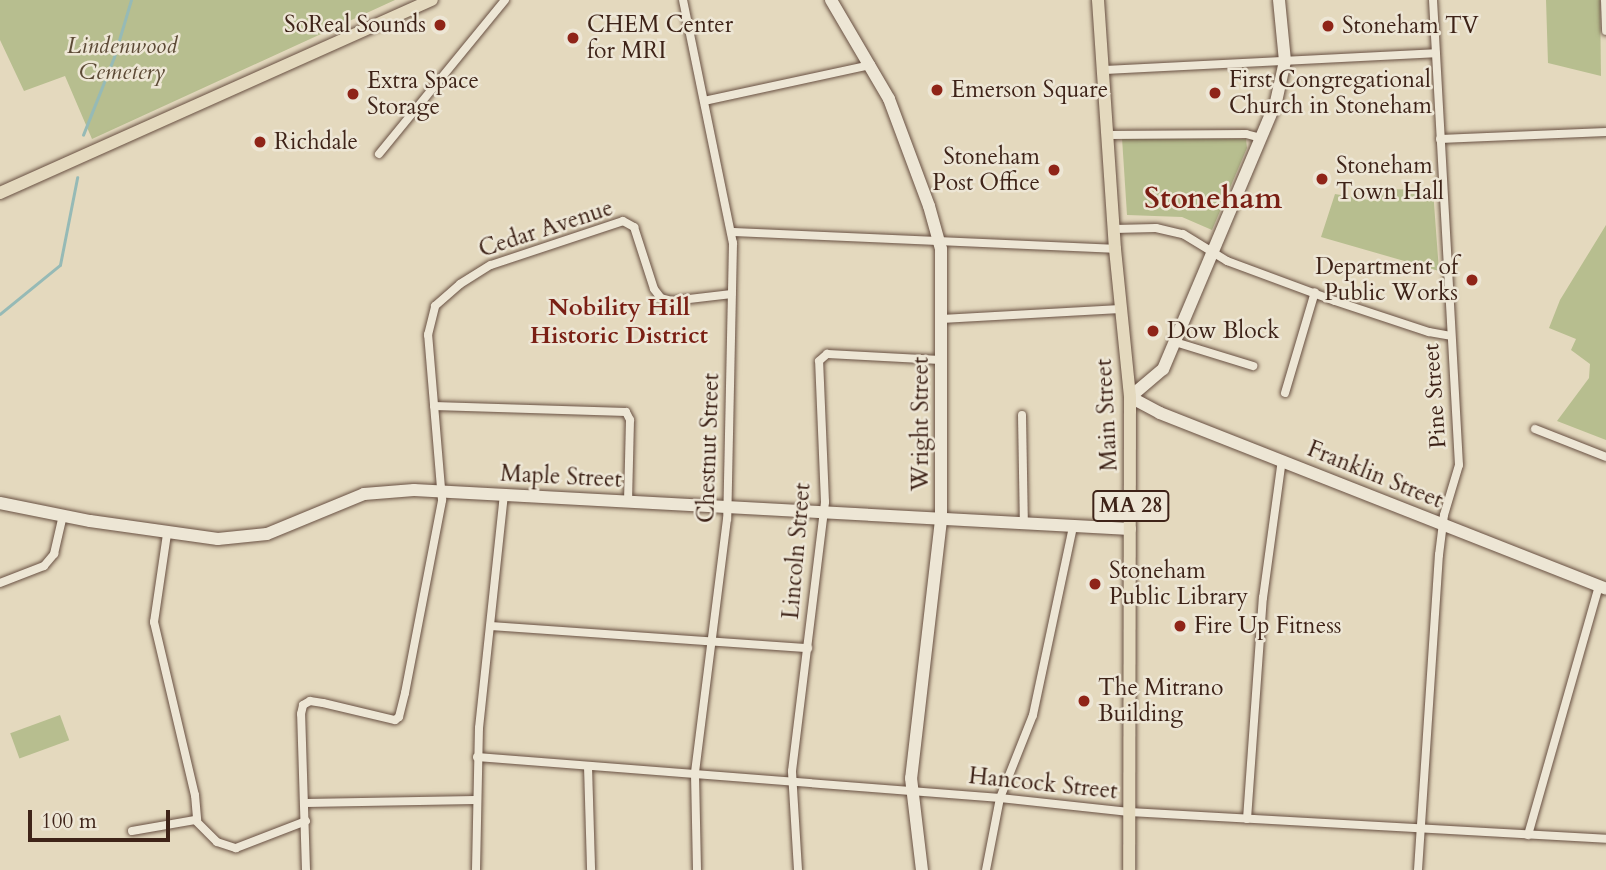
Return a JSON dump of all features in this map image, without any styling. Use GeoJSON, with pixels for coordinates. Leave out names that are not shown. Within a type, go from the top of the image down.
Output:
{"type":"FeatureCollection","features":[{"type":"Feature","properties":{"kind":"main road","name":"Main Street"},"geometry":{"type":"LineString","coordinates":[[1098,0],[1115,249],[1130,397],[1129,870]]}},
{"type":"Feature","properties":{"kind":"main road"},"geometry":{"type":"LineString","coordinates":[[0,193],[426,1]]}},
{"type":"Feature","properties":{"kind":"street"},"geometry":{"type":"LineString","coordinates":[[379,154],[505,0]]}},
{"type":"Feature","properties":{"kind":"street","name":"Chestnut Street"},"geometry":{"type":"LineString","coordinates":[[682,0],[732,232],[728,508],[714,641],[695,774],[698,870]]}},
{"type":"Feature","properties":{"kind":"street","name":"Wright Street"},"geometry":{"type":"LineString","coordinates":[[831,0],[884,87],[907,143],[939,241],[941,520],[911,778],[922,870]]}},
{"type":"Feature","properties":{"kind":"street"},"geometry":{"type":"LineString","coordinates":[[1130,397],[1161,371],[1214,252],[1279,93],[1286,61],[1279,0]]}},
{"type":"Feature","properties":{"kind":"street","name":"Pine Street"},"geometry":{"type":"LineString","coordinates":[[1418,870],[1443,524],[1459,465],[1433,0]]}},
{"type":"Feature","properties":{"kind":"street"},"geometry":{"type":"LineString","coordinates":[[1605,0],[1606,31]]}},
{"type":"Feature","properties":{"kind":"street"},"geometry":{"type":"LineString","coordinates":[[1104,70],[1436,53]]}},
{"type":"Feature","properties":{"kind":"street"},"geometry":{"type":"LineString","coordinates":[[704,101],[871,65]]}},
{"type":"Feature","properties":{"kind":"street"},"geometry":{"type":"LineString","coordinates":[[1440,139],[1606,132]]}},
{"type":"Feature","properties":{"kind":"street"},"geometry":{"type":"LineString","coordinates":[[1108,135],[1246,134],[1261,138]]}},
{"type":"Feature","properties":{"kind":"street","name":"Cedar Avenue"},"geometry":{"type":"LineString","coordinates":[[306,803],[301,714],[304,704],[323,703],[396,719],[416,642],[443,491],[428,328],[435,306],[469,277],[516,255],[628,222],[634,227],[654,289],[661,298],[672,301],[732,294]]}},
{"type":"Feature","properties":{"kind":"street"},"geometry":{"type":"LineString","coordinates":[[1114,229],[1149,228],[1175,231],[1192,237],[1227,261],[1434,334],[1451,336]]}},
{"type":"Feature","properties":{"kind":"street"},"geometry":{"type":"LineString","coordinates":[[732,232],[1115,249]]}},
{"type":"Feature","properties":{"kind":"street"},"geometry":{"type":"LineString","coordinates":[[1285,393],[1315,292]]}},
{"type":"Feature","properties":{"kind":"street"},"geometry":{"type":"LineString","coordinates":[[941,319],[1121,309]]}},
{"type":"Feature","properties":{"kind":"street"},"geometry":{"type":"LineString","coordinates":[[1175,342],[1253,366]]}},
{"type":"Feature","properties":{"kind":"street","name":"Lincoln Street"},"geometry":{"type":"LineString","coordinates":[[797,870],[792,782],[824,514],[821,358],[829,354],[941,360]]}},
{"type":"Feature","properties":{"kind":"street","name":"Franklin Street"},"geometry":{"type":"LineString","coordinates":[[1130,397],[1160,412],[1603,588]]}},
{"type":"Feature","properties":{"kind":"street"},"geometry":{"type":"LineString","coordinates":[[434,406],[626,412],[630,420],[628,502]]}},
{"type":"Feature","properties":{"kind":"street"},"geometry":{"type":"LineString","coordinates":[[1022,415],[1024,525]]}},
{"type":"Feature","properties":{"kind":"street"},"geometry":{"type":"LineString","coordinates":[[1535,429],[1606,457]]}},
{"type":"Feature","properties":{"kind":"street"},"geometry":{"type":"LineString","coordinates":[[1247,819],[1263,598],[1282,460]]}},
{"type":"Feature","properties":{"kind":"street","name":"Maple Street"},"geometry":{"type":"LineString","coordinates":[[0,503],[167,534],[209,539],[244,538],[286,528],[364,494],[394,490],[1130,529]]}},
{"type":"Feature","properties":{"kind":"street"},"geometry":{"type":"LineString","coordinates":[[476,870],[477,757],[504,495]]}},
{"type":"Feature","properties":{"kind":"street"},"geometry":{"type":"LineString","coordinates":[[0,583],[44,566],[54,554],[63,516]]}},
{"type":"Feature","properties":{"kind":"street"},"geometry":{"type":"LineString","coordinates":[[986,870],[1000,798],[1033,716],[1073,527]]}},
{"type":"Feature","properties":{"kind":"street"},"geometry":{"type":"LineString","coordinates":[[167,534],[154,622],[195,795],[197,820],[217,842],[236,848],[306,821]]}},
{"type":"Feature","properties":{"kind":"street"},"geometry":{"type":"LineString","coordinates":[[1528,835],[1603,588]]}},
{"type":"Feature","properties":{"kind":"street"},"geometry":{"type":"LineString","coordinates":[[491,626],[808,648]]}},
{"type":"Feature","properties":{"kind":"street","name":"Hancock Street"},"geometry":{"type":"LineString","coordinates":[[477,757],[1000,798],[1129,812],[1606,839]]}},
{"type":"Feature","properties":{"kind":"street"},"geometry":{"type":"LineString","coordinates":[[588,766],[591,870]]}},
{"type":"Feature","properties":{"kind":"street"},"geometry":{"type":"LineString","coordinates":[[306,870],[306,803],[475,800]]}},
{"type":"Feature","properties":{"kind":"street"},"geometry":{"type":"LineString","coordinates":[[132,831],[197,820]]}},
{"type":"Feature","properties":{"kind":"green space","name":"Lindenwood Cemetery"},"geometry":{"type":"Polygon","coordinates":[[[0,0],[395,0],[92,139],[65,76],[24,91],[0,40],[0,0]]]}},
{"type":"Feature","properties":{"kind":"green space"},"geometry":{"type":"Polygon","coordinates":[[[1546,0],[1600,0],[1601,76],[1548,63],[1546,0]]]}},
{"type":"Feature","properties":{"kind":"green space"},"geometry":{"type":"Polygon","coordinates":[[[1122,138],[1246,139],[1247,148],[1212,230],[1182,217],[1127,215],[1122,138]]]}},
{"type":"Feature","properties":{"kind":"green space"},"geometry":{"type":"Polygon","coordinates":[[[1383,189],[1433,190],[1439,271],[1321,237],[1335,194],[1375,201],[1383,189]]]}},
{"type":"Feature","properties":{"kind":"green space"},"geometry":{"type":"Polygon","coordinates":[[[1606,225],[1606,440],[1557,421],[1589,378],[1590,364],[1571,350],[1576,339],[1549,328],[1560,300],[1606,225]]]}},
{"type":"Feature","properties":{"kind":"green space"},"geometry":{"type":"Polygon","coordinates":[[[60,715],[69,740],[19,758],[10,733],[60,715]]]}},
{"type":"Feature","properties":{"kind":"waterway"},"geometry":{"type":"LineString","coordinates":[[83,135],[114,57],[131,0]]}},
{"type":"Feature","properties":{"kind":"waterway"},"geometry":{"type":"LineString","coordinates":[[0,314],[60,265],[77,178]]}},
{"type":"Feature","properties":{"kind":"place","name":"SoReal Sounds"},"geometry":{"type":"Point","coordinates":[440,25]}},
{"type":"Feature","properties":{"kind":"place","name":"Stoneham TV"},"geometry":{"type":"Point","coordinates":[1328,26]}},
{"type":"Feature","properties":{"kind":"place","name":"CHEM Center for MRI"},"geometry":{"type":"Point","coordinates":[573,38]}},
{"type":"Feature","properties":{"kind":"place","name":"Emerson Square"},"geometry":{"type":"Point","coordinates":[937,90]}},
{"type":"Feature","properties":{"kind":"place","name":"First Congregational Church in Stoneham"},"geometry":{"type":"Point","coordinates":[1215,93]}},
{"type":"Feature","properties":{"kind":"place","name":"Extra Space Storage"},"geometry":{"type":"Point","coordinates":[353,94]}},
{"type":"Feature","properties":{"kind":"place","name":"Richdale"},"geometry":{"type":"Point","coordinates":[260,142]}},
{"type":"Feature","properties":{"kind":"place","name":"Stoneham Post Office"},"geometry":{"type":"Point","coordinates":[1054,170]}},
{"type":"Feature","properties":{"kind":"place","name":"Stoneham Town Hall"},"geometry":{"type":"Point","coordinates":[1322,179]}},
{"type":"Feature","properties":{"kind":"place","name":"Department of Public Works"},"geometry":{"type":"Point","coordinates":[1472,280]}},
{"type":"Feature","properties":{"kind":"place","name":"Dow Block"},"geometry":{"type":"Point","coordinates":[1153,331]}},
{"type":"Feature","properties":{"kind":"place","name":"Stoneham Public Library"},"geometry":{"type":"Point","coordinates":[1095,584]}},
{"type":"Feature","properties":{"kind":"place","name":"Fire Up Fitness"},"geometry":{"type":"Point","coordinates":[1180,626]}},
{"type":"Feature","properties":{"kind":"place","name":"The Mitrano Building"},"geometry":{"type":"Point","coordinates":[1084,701]}},
{"type":"Feature","properties":{"kind":"district","name":"Stoneham"},"geometry":{"type":"Point","coordinates":[1213,199]}},
{"type":"Feature","properties":{"kind":"district","name":"Nobility Hill Historic District"},"geometry":{"type":"Point","coordinates":[619,322]}}]}
